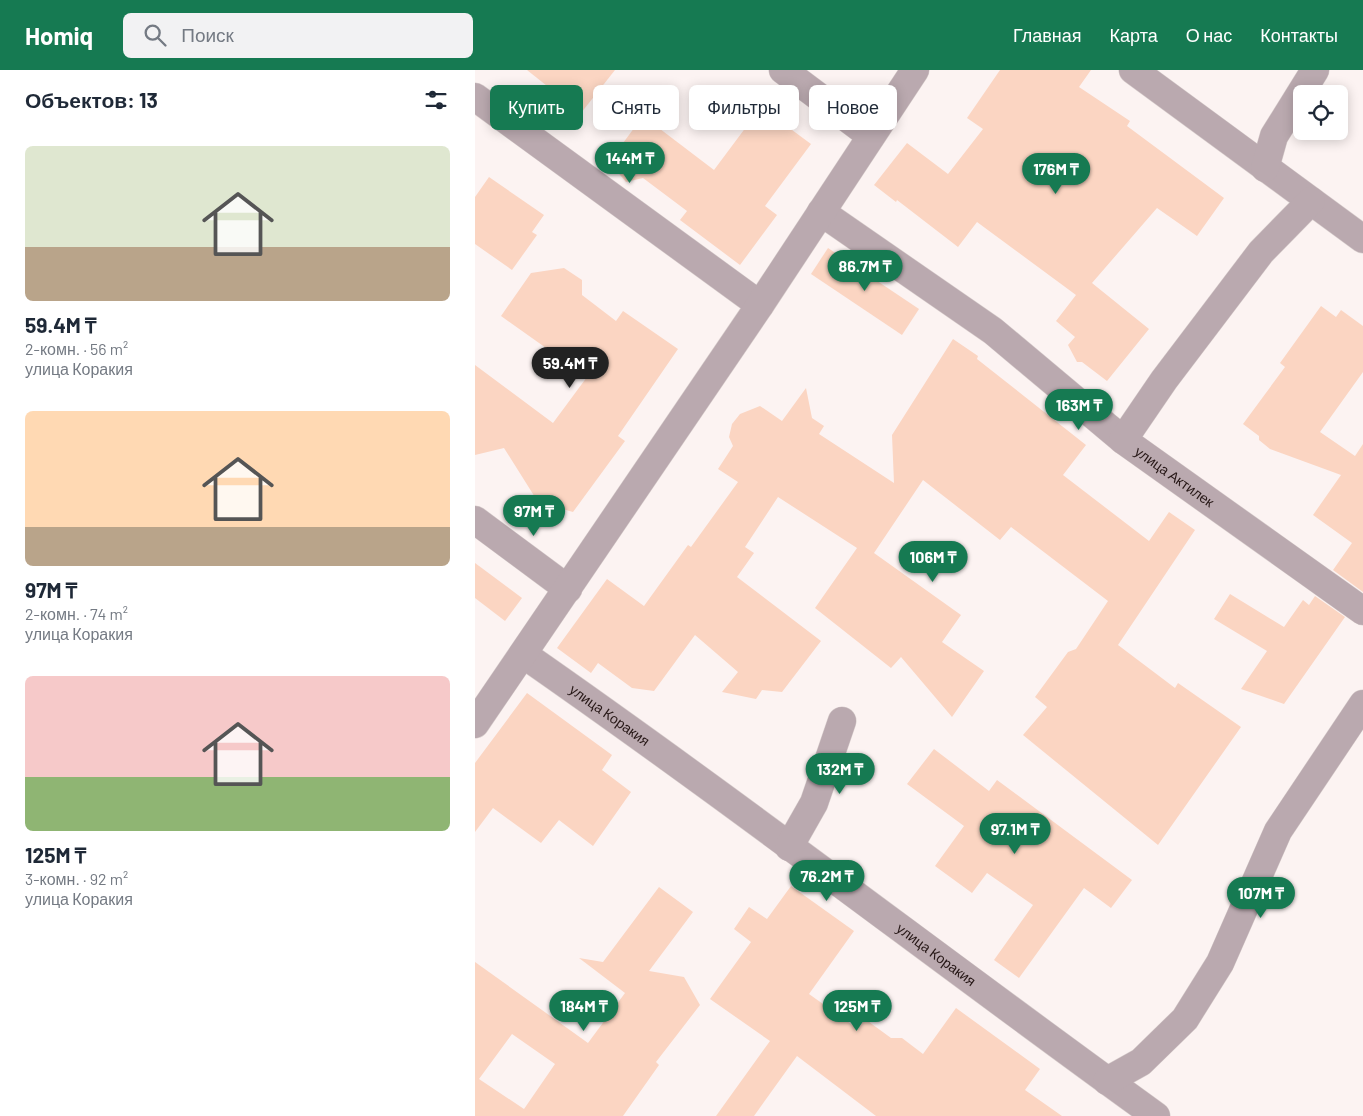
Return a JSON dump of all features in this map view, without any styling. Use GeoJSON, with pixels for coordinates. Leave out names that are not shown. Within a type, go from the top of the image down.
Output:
{"type":"FeatureCollection","features":[{"type":"Feature","properties":{"kind":"street"},"geometry":{"type":"LineString","coordinates":[[783,70],[871,136]]}},
{"type":"Feature","properties":{"kind":"street"},"geometry":{"type":"LineString","coordinates":[[475,724],[760,305],[915,70]]}},
{"type":"Feature","properties":{"kind":"street"},"geometry":{"type":"LineString","coordinates":[[1133,70],[1363,239]]}},
{"type":"Feature","properties":{"kind":"street"},"geometry":{"type":"LineString","coordinates":[[1265,168],[1274,136],[1315,70]]}},
{"type":"Feature","properties":{"kind":"street"},"geometry":{"type":"LineString","coordinates":[[475,96],[760,305]]}},
{"type":"Feature","properties":{"kind":"street"},"geometry":{"type":"LineString","coordinates":[[1123,440],[1163,380],[1261,252],[1311,201]]}},
{"type":"Feature","properties":{"kind":"street","name":"улица Актилек"},"geometry":{"type":"LineString","coordinates":[[821,212],[993,331],[1123,440],[1363,611]]}},
{"type":"Feature","properties":{"kind":"street"},"geometry":{"type":"LineString","coordinates":[[475,520],[568,589]]}},
{"type":"Feature","properties":{"kind":"street","name":"улица Коракия"},"geometry":{"type":"LineString","coordinates":[[523,654],[651,744],[1156,1116]]}},
{"type":"Feature","properties":{"kind":"street"},"geometry":{"type":"LineString","coordinates":[[1107,1081],[1141,1062],[1185,1019],[1220,963],[1277,831],[1363,704]]}},
{"type":"Feature","properties":{"kind":"street"},"geometry":{"type":"LineString","coordinates":[[789,847],[815,803],[842,721]]}},
{"type":"Feature","properties":{"kind":"building"},"geometry":{"type":"Polygon","coordinates":[[[527,70],[615,70],[603,85],[593,85],[593,98],[583,110],[583,85],[546,85],[527,70]]]}},
{"type":"Feature","properties":{"kind":"building"},"geometry":{"type":"Polygon","coordinates":[[[1000,70],[1091,70],[1079,87],[1130,121],[1127,126],[1224,198],[1197,236],[1157,208],[1092,283],[1149,329],[1107,381],[1082,362],[1077,362],[1068,345],[1075,337],[1056,321],[1076,295],[977,222],[958,247],[897,200],[896,202],[874,185],[907,143],[948,174],[983,129],[967,118],[1000,70]]]}},
{"type":"Feature","properties":{"kind":"building"},"geometry":{"type":"Polygon","coordinates":[[[633,130],[661,130],[714,170],[744,130],[792,130],[811,144],[765,206],[777,215],[740,265],[680,220],[687,211],[643,178],[626,182],[609,162],[633,130]]]}},
{"type":"Feature","properties":{"kind":"building"},"geometry":{"type":"Polygon","coordinates":[[[489,177],[544,215],[532,232],[537,235],[512,270],[475,244],[475,197],[489,177]]]}},
{"type":"Feature","properties":{"kind":"building"},"geometry":{"type":"Polygon","coordinates":[[[828,248],[919,309],[902,335],[811,274],[828,248]]]}},
{"type":"Feature","properties":{"kind":"building"},"geometry":{"type":"Polygon","coordinates":[[[564,268],[582,280],[582,295],[616,321],[623,311],[678,349],[618,436],[625,441],[573,512],[538,502],[504,448],[475,455],[475,365],[553,423],[587,377],[501,316],[531,273],[564,268]]]}},
{"type":"Feature","properties":{"kind":"building"},"geometry":{"type":"Polygon","coordinates":[[[1321,306],[1336,317],[1341,310],[1363,326],[1363,372],[1320,432],[1355,456],[1363,444],[1363,592],[1333,570],[1352,543],[1313,515],[1341,475],[1270,449],[1259,440],[1259,436],[1243,424],[1285,367],[1280,363],[1321,306]]]}},
{"type":"Feature","properties":{"kind":"building"},"geometry":{"type":"Polygon","coordinates":[[[953,339],[978,356],[977,359],[1086,445],[1063,475],[1149,541],[1169,512],[1195,530],[1118,645],[1175,688],[1178,683],[1241,727],[1158,845],[1023,735],[1047,707],[1035,697],[1068,652],[1076,649],[1108,601],[1011,527],[1000,540],[923,480],[874,553],[961,615],[942,642],[984,671],[952,717],[901,657],[891,668],[815,608],[857,548],[778,497],[745,547],[754,553],[737,577],[821,641],[782,692],[762,690],[756,699],[722,692],[738,672],[695,635],[654,691],[632,688],[598,663],[591,673],[557,648],[607,579],[644,606],[688,545],[691,547],[738,482],[718,469],[733,446],[729,437],[732,424],[740,414],[760,406],[782,421],[806,388],[812,418],[824,426],[819,434],[894,483],[892,435],[953,339]]]}},
{"type":"Feature","properties":{"kind":"building"},"geometry":{"type":"Polygon","coordinates":[[[475,563],[522,598],[505,621],[475,598],[475,563]]]}},
{"type":"Feature","properties":{"kind":"building"},"geometry":{"type":"Polygon","coordinates":[[[1230,594],[1284,627],[1303,600],[1309,605],[1315,596],[1345,617],[1284,704],[1241,689],[1267,651],[1214,619],[1230,594]]]}},
{"type":"Feature","properties":{"kind":"building"},"geometry":{"type":"Polygon","coordinates":[[[527,693],[612,755],[602,770],[631,792],[593,846],[559,820],[541,843],[493,808],[475,832],[475,763],[527,693]]]}},
{"type":"Feature","properties":{"kind":"building"},"geometry":{"type":"Polygon","coordinates":[[[934,749],[989,791],[997,780],[1132,880],[1111,908],[1084,888],[1019,978],[994,960],[1033,905],[987,873],[972,893],[935,866],[964,826],[907,784],[934,749]]]}},
{"type":"Feature","properties":{"kind":"building"},"geometry":{"type":"Polygon","coordinates":[[[791,886],[854,931],[809,994],[858,1029],[865,1019],[891,1038],[902,1038],[923,1054],[956,1008],[1040,1069],[1025,1090],[1062,1116],[876,1116],[797,1056],[754,1116],[716,1116],[770,1041],[710,999],[751,942],[734,929],[749,907],[767,919],[791,886]]]}},
{"type":"Feature","properties":{"kind":"building"},"geometry":{"type":"Polygon","coordinates":[[[659,887],[693,912],[649,971],[684,977],[700,1005],[656,1062],[659,1065],[623,1116],[475,1116],[475,962],[588,1043],[625,993],[579,958],[603,962],[659,887]],[[512,1034],[479,1079],[524,1109],[555,1064],[512,1034]]]}}]}
